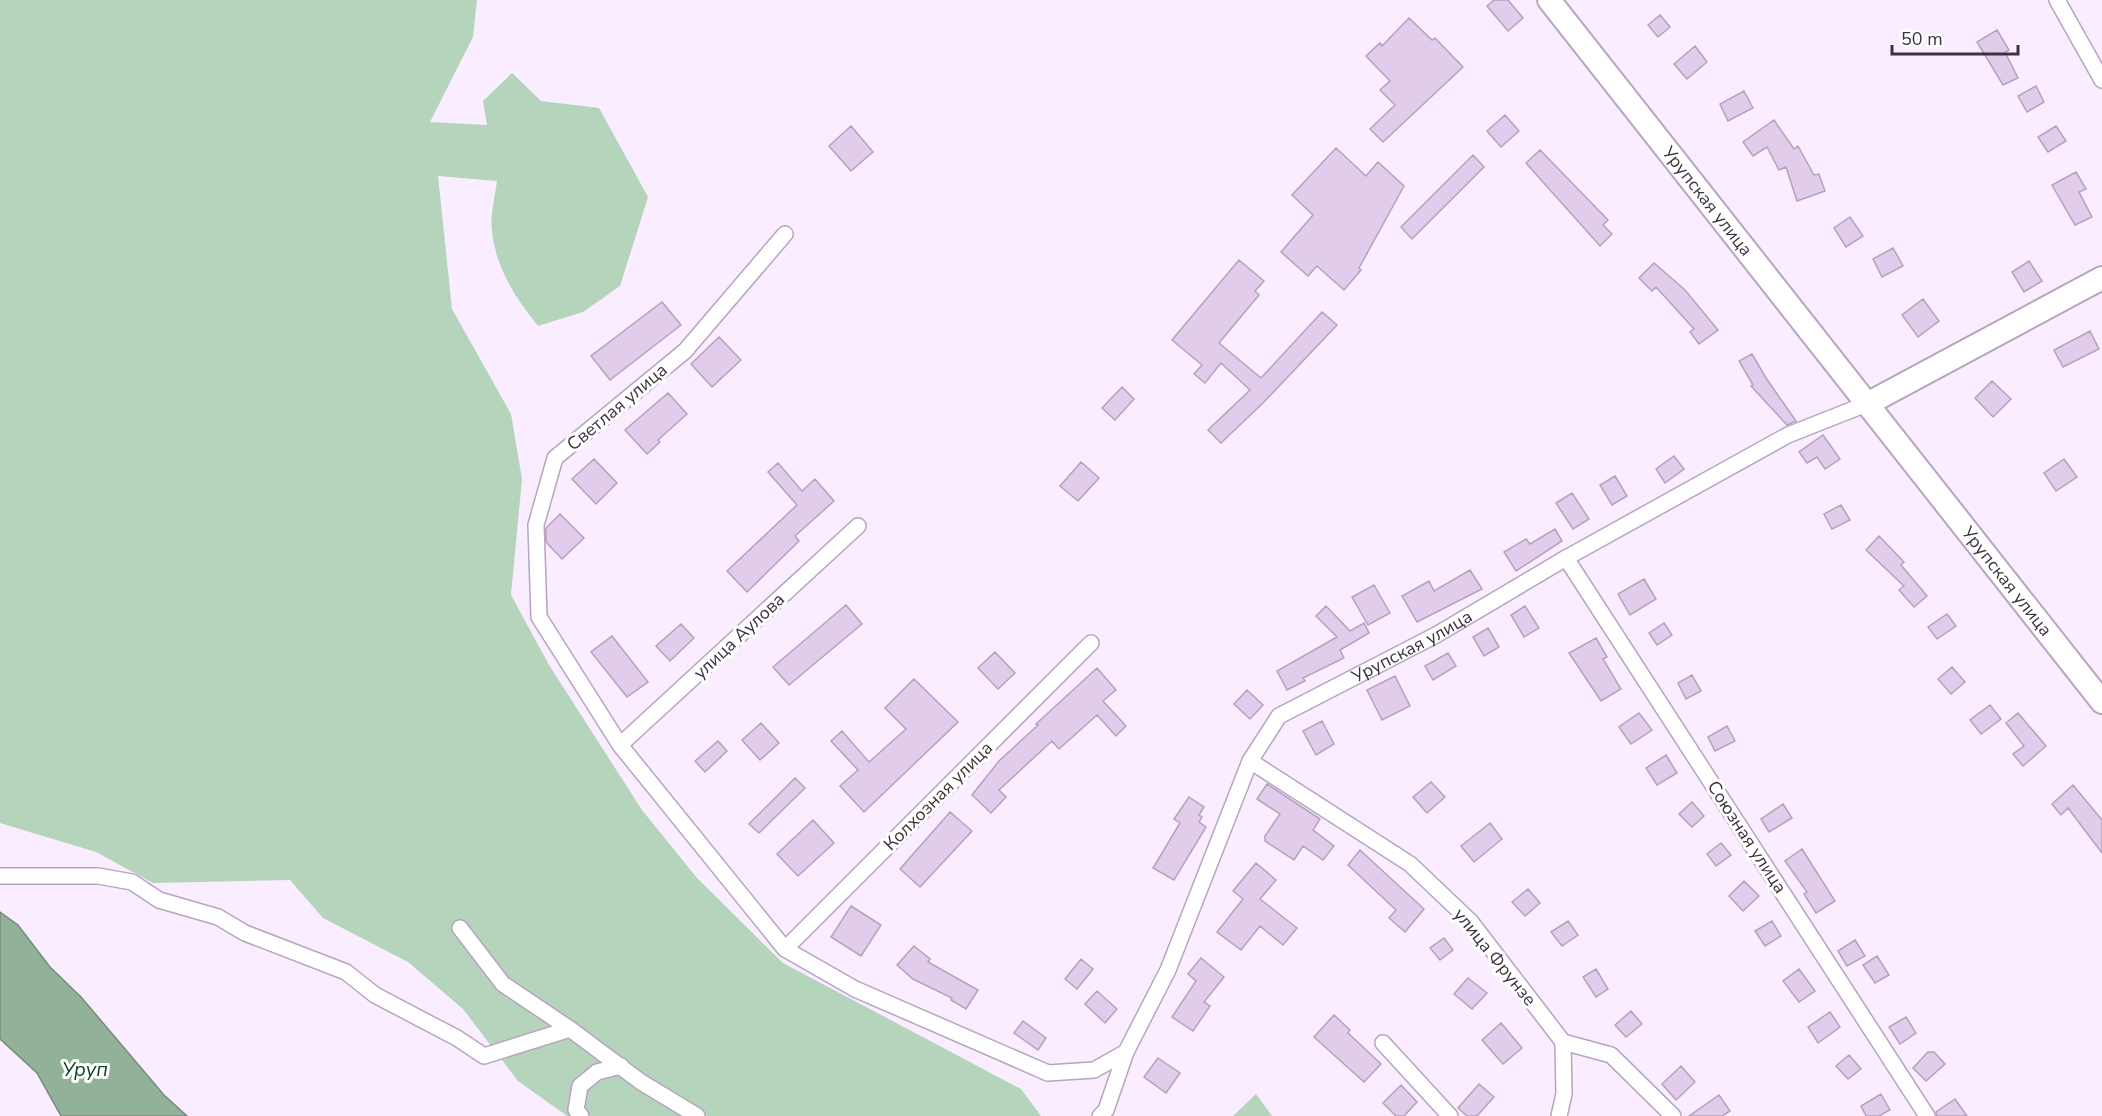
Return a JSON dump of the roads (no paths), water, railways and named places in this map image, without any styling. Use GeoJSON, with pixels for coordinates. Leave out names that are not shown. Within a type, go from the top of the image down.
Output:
{"type":"FeatureCollection","features":[{"type":"Feature","properties":{"kind":"street","name":"Урупская улица"},"geometry":{"type":"LineString","coordinates":[[1549,0],[1869,402],[2102,702]]}},
{"type":"Feature","properties":{"kind":"street"},"geometry":{"type":"LineString","coordinates":[[2057,0],[2102,80]]}},
{"type":"Feature","properties":{"kind":"street","name":"Светлая улица"},"geometry":{"type":"LineString","coordinates":[[620,745],[539,617],[536,525],[555,458],[685,351],[785,234]]}},
{"type":"Feature","properties":{"kind":"street","name":"Урупская улица"},"geometry":{"type":"LineString","coordinates":[[1100,1116],[1106,1110],[1126,1052],[1168,970],[1250,761],[1279,716],[1436,634],[1566,558],[1788,435],[1869,402],[2102,278]]}},
{"type":"Feature","properties":{"kind":"street","name":"улица Аулова"},"geometry":{"type":"LineString","coordinates":[[620,745],[858,526]]}},
{"type":"Feature","properties":{"kind":"street","name":"Союзная улица"},"geometry":{"type":"LineString","coordinates":[[1566,558],[1928,1116]]}},
{"type":"Feature","properties":{"kind":"street","name":"Колхозная улица"},"geometry":{"type":"LineString","coordinates":[[785,949],[1090,643]]}},
{"type":"Feature","properties":{"kind":"street"},"geometry":{"type":"LineString","coordinates":[[620,745],[785,949],[855,989],[1048,1073],[1094,1070],[1126,1052]]}},
{"type":"Feature","properties":{"kind":"street","name":"улица Фрунзе"},"geometry":{"type":"LineString","coordinates":[[1250,761],[1410,864],[1471,922],[1563,1042]]}},
{"type":"Feature","properties":{"kind":"street"},"geometry":{"type":"LineString","coordinates":[[0,876],[98,876],[132,882],[159,900],[218,917],[245,933],[345,972],[375,994],[457,1038],[484,1056],[570,1029]]}},
{"type":"Feature","properties":{"kind":"street"},"geometry":{"type":"LineString","coordinates":[[460,928],[503,984],[697,1116]]}},
{"type":"Feature","properties":{"kind":"street"},"geometry":{"type":"LineString","coordinates":[[1559,1116],[1564,1094],[1563,1042],[1611,1055],[1673,1116]]}},
{"type":"Feature","properties":{"kind":"street"},"geometry":{"type":"LineString","coordinates":[[1383,1043],[1450,1116]]}},
{"type":"Feature","properties":{"kind":"street"},"geometry":{"type":"LineString","coordinates":[[581,1116],[576,1110],[580,1086],[597,1072],[621,1066]]}},
{"type":"Feature","properties":{"kind":"water","name":"Уруп"},"geometry":{"type":"Polygon","coordinates":[[[0,912],[18,925],[50,967],[81,997],[164,1095],[187,1116],[61,1116],[37,1073],[0,1039],[0,912]]]}}]}
